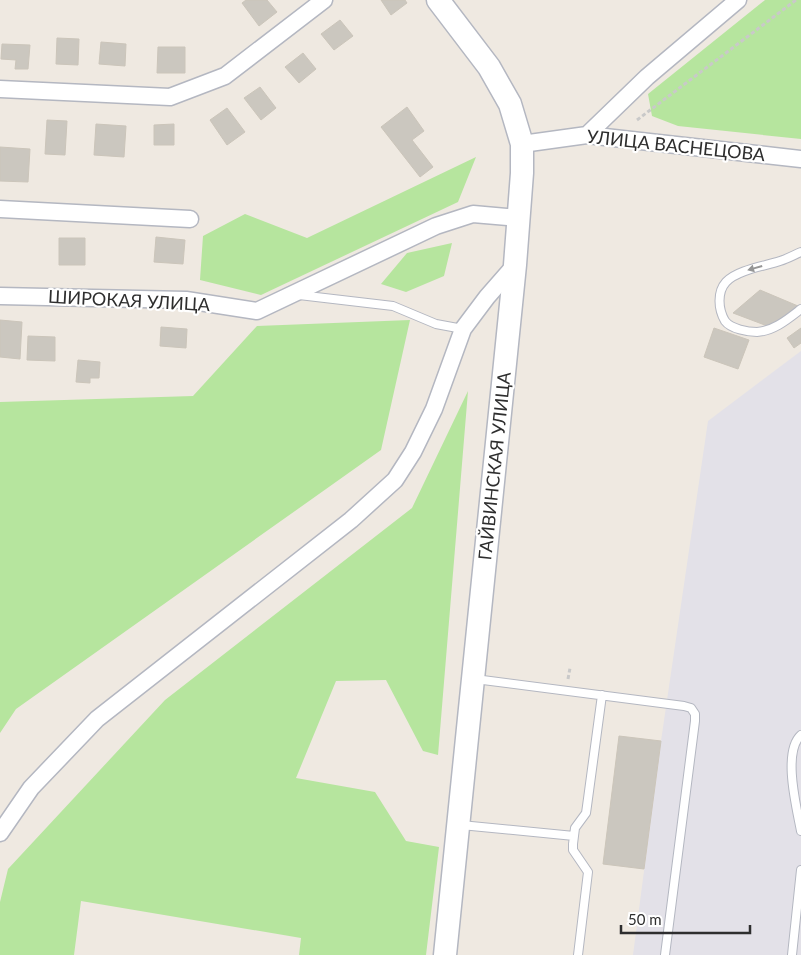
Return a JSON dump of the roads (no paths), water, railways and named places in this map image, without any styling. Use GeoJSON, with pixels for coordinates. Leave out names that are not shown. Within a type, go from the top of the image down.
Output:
{"type":"FeatureCollection","features":[{"type":"Feature","properties":{"kind":"main road","name":"ГАЙВИНСКАЯ УЛИЦА"},"geometry":{"type":"LineString","coordinates":[[438,0],[489,67],[510,104],[522,144],[522,173],[515,265],[446,955]]}},
{"type":"Feature","properties":{"kind":"street"},"geometry":{"type":"LineString","coordinates":[[0,89],[170,97],[225,76],[324,0]]}},
{"type":"Feature","properties":{"kind":"street"},"geometry":{"type":"LineString","coordinates":[[587,135],[646,77],[738,0]]}},
{"type":"Feature","properties":{"kind":"street","name":"УЛИЦА ВАСНЕЦОВА"},"geometry":{"type":"LineString","coordinates":[[522,144],[587,135],[801,159]]}},
{"type":"Feature","properties":{"kind":"street"},"geometry":{"type":"LineString","coordinates":[[0,209],[190,219]]}},
{"type":"Feature","properties":{"kind":"street"},"geometry":{"type":"LineString","coordinates":[[292,295],[456,218],[473,214],[519,218]]}},
{"type":"Feature","properties":{"kind":"street"},"geometry":{"type":"LineString","coordinates":[[0,833],[31,788],[97,719],[351,520],[395,480],[413,452],[434,410],[463,329],[486,297],[515,265]]}},
{"type":"Feature","properties":{"kind":"street","name":"ШИРОКАЯ УЛИЦА"},"geometry":{"type":"LineString","coordinates":[[0,296],[186,300],[257,311],[292,295]]}},
{"type":"Feature","properties":{"kind":"lane"},"geometry":{"type":"LineString","coordinates":[[801,252],[782,261],[746,271],[727,280],[719,293],[720,306],[726,322],[738,329],[758,332],[780,325],[801,309]]}},
{"type":"Feature","properties":{"kind":"lane"},"geometry":{"type":"LineString","coordinates":[[292,295],[393,306],[436,324],[463,329]]}},
{"type":"Feature","properties":{"kind":"lane"},"geometry":{"type":"LineString","coordinates":[[474,679],[691,708],[695,714],[665,955]]}},
{"type":"Feature","properties":{"kind":"lane"},"geometry":{"type":"LineString","coordinates":[[578,955],[588,872],[574,850],[574,836],[575,828],[586,813],[602,695]]}},
{"type":"Feature","properties":{"kind":"lane"},"geometry":{"type":"LineString","coordinates":[[801,735],[797,739],[790,769],[801,831]]}},
{"type":"Feature","properties":{"kind":"lane"},"geometry":{"type":"LineString","coordinates":[[459,825],[574,836]]}},
{"type":"Feature","properties":{"kind":"lane"},"geometry":{"type":"LineString","coordinates":[[792,955],[801,870]]}}]}
